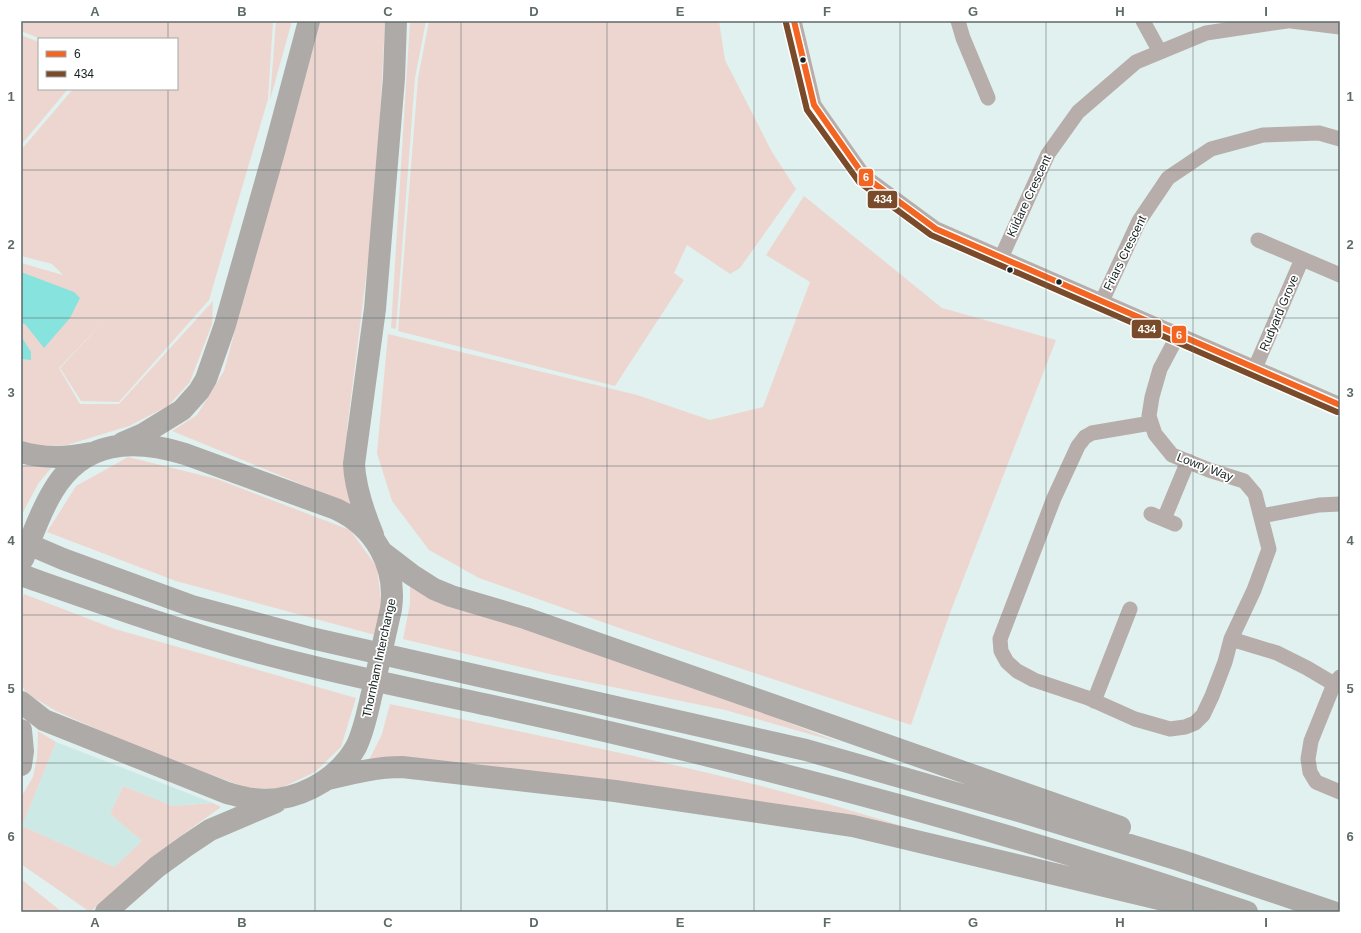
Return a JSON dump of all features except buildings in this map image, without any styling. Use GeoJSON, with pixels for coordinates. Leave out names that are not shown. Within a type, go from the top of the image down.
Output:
{"type":"FeatureCollection","features":[{"type":"Feature","properties":{"kind":"highway"},"geometry":{"type":"LineString","coordinates":[[115,446],[144,434],[182,410],[199,391],[206,379],[225,325],[309,21]]}},
{"type":"Feature","properties":{"kind":"highway"},"geometry":{"type":"LineString","coordinates":[[396,21],[394,78],[375,309],[354,464],[354,475],[366,516],[380,547],[423,583],[450,596],[525,618],[1172,845],[1340,911]]}},
{"type":"Feature","properties":{"kind":"highway","name":"Thornham Interchange"},"geometry":{"type":"LineString","coordinates":[[21,563],[46,504],[60,480],[72,468],[92,453],[115,446],[138,445],[169,449],[329,506],[352,518],[380,547],[390,577],[392,594],[389,616],[366,721],[361,735],[356,746],[345,761],[324,781],[304,792],[290,796],[255,799],[227,792],[44,720],[21,702]]}},
{"type":"Feature","properties":{"kind":"highway"},"geometry":{"type":"LineString","coordinates":[[21,452],[43,457],[74,456],[92,453]]}},
{"type":"Feature","properties":{"kind":"highway"},"geometry":{"type":"LineString","coordinates":[[21,541],[63,559],[192,606],[311,638],[806,750],[1022,812],[1179,860],[1333,912]]}},
{"type":"Feature","properties":{"kind":"highway"},"geometry":{"type":"LineString","coordinates":[[21,575],[185,632],[263,654],[329,671],[652,742],[835,788],[954,820],[1247,912]]}},
{"type":"Feature","properties":{"kind":"highway"},"geometry":{"type":"LineString","coordinates":[[21,730],[23,751],[21,765]]}},
{"type":"Feature","properties":{"kind":"highway"},"geometry":{"type":"LineString","coordinates":[[324,781],[366,770],[402,767],[615,791],[853,826],[1212,912]]}},
{"type":"Feature","properties":{"kind":"highway"},"geometry":{"type":"LineString","coordinates":[[109,909],[157,867],[210,830],[290,796]]}},
{"type":"Feature","properties":{"kind":"street"},"geometry":{"type":"LineString","coordinates":[[797,21],[814,105],[864,176],[936,229],[1340,405]]}},
{"type":"Feature","properties":{"kind":"street"},"geometry":{"type":"LineString","coordinates":[[958,21],[963,38],[988,98]]}},
{"type":"Feature","properties":{"kind":"street"},"geometry":{"type":"LineString","coordinates":[[1143,21],[1160,52]]}},
{"type":"Feature","properties":{"kind":"street","name":"Kildare Crescent"},"geometry":{"type":"LineString","coordinates":[[1001,258],[1048,154],[1078,112],[1136,62],[1206,33],[1287,21]]}},
{"type":"Feature","properties":{"kind":"street"},"geometry":{"type":"LineString","coordinates":[[1291,21],[1340,27]]}},
{"type":"Feature","properties":{"kind":"street","name":"Friars Crescent"},"geometry":{"type":"LineString","coordinates":[[1102,302],[1139,221],[1168,178],[1211,149],[1263,135],[1319,133],[1340,139]]}},
{"type":"Feature","properties":{"kind":"street"},"geometry":{"type":"LineString","coordinates":[[1258,240],[1340,275]]}},
{"type":"Feature","properties":{"kind":"street","name":"Rudyard Grove"},"geometry":{"type":"LineString","coordinates":[[1255,368],[1302,259]]}},
{"type":"Feature","properties":{"kind":"street","name":"Lowry Way"},"geometry":{"type":"LineString","coordinates":[[1151,423],[1092,434],[1085,437],[1078,446],[1054,498],[1000,639],[1001,651],[1007,662],[1017,671],[1034,680],[1094,701],[1135,719],[1170,729],[1185,727],[1195,723],[1203,715],[1225,662],[1231,639],[1254,590],[1269,549],[1255,494],[1244,481],[1208,470],[1172,455],[1155,434],[1149,416],[1152,397],[1160,369],[1178,335]]}},
{"type":"Feature","properties":{"kind":"street"},"geometry":{"type":"LineString","coordinates":[[1163,519],[1188,461]]}},
{"type":"Feature","properties":{"kind":"street"},"geometry":{"type":"LineString","coordinates":[[1261,516],[1320,505],[1340,504]]}},
{"type":"Feature","properties":{"kind":"street"},"geometry":{"type":"LineString","coordinates":[[1094,701],[1130,610]]}},
{"type":"Feature","properties":{"kind":"street"},"geometry":{"type":"LineString","coordinates":[[1231,639],[1277,653],[1337,681],[1311,741],[1308,759],[1310,772],[1316,782],[1340,792]]}},
{"type":"Feature","properties":{"kind":"shaded area"},"geometry":{"type":"Polygon","coordinates":[[[21,21],[273,21],[268,99],[209,300],[119,402],[81,401],[60,368],[107,318],[59,368],[80,404],[119,404],[213,301],[212,324],[190,382],[168,406],[129,426],[67,445],[32,447],[21,442],[21,263],[63,275],[52,264],[21,256],[21,150],[72,90],[178,90],[178,38],[38,38],[21,31],[21,21]]]}},
{"type":"Feature","properties":{"kind":"shaded area"},"geometry":{"type":"Polygon","coordinates":[[[276,21],[292,21],[270,100],[276,21]]]}},
{"type":"Feature","properties":{"kind":"shaded area"},"geometry":{"type":"Polygon","coordinates":[[[319,21],[385,21],[376,197],[347,429],[352,505],[172,431],[197,415],[224,371],[319,21]]]}},
{"type":"Feature","properties":{"kind":"shaded area"},"geometry":{"type":"Polygon","coordinates":[[[410,21],[426,21],[415,78],[396,329],[391,328],[410,21]]]}},
{"type":"Feature","properties":{"kind":"shaded area"},"geometry":{"type":"Polygon","coordinates":[[[429,21],[719,21],[725,60],[772,152],[796,189],[740,268],[730,274],[687,245],[674,273],[684,280],[615,386],[398,331],[418,78],[429,21]]]}},
{"type":"Feature","properties":{"kind":"shaded area"},"geometry":{"type":"Polygon","coordinates":[[[21,35],[38,42],[38,90],[67,90],[21,145],[21,35]]]}},
{"type":"Feature","properties":{"kind":"shaded area"},"geometry":{"type":"Polygon","coordinates":[[[804,196],[942,308],[1056,340],[950,613],[911,725],[622,629],[479,578],[429,550],[392,501],[377,453],[388,334],[637,395],[710,420],[763,407],[810,282],[766,255],[804,196]]]}},
{"type":"Feature","properties":{"kind":"shaded area"},"geometry":{"type":"Polygon","coordinates":[[[128,457],[217,479],[350,530],[377,567],[382,611],[375,635],[176,581],[47,532],[76,486],[128,457]]]}},
{"type":"Feature","properties":{"kind":"shaded area"},"geometry":{"type":"Polygon","coordinates":[[[21,465],[51,468],[38,484],[21,516],[21,465]]]}},
{"type":"Feature","properties":{"kind":"shaded area"},"geometry":{"type":"Polygon","coordinates":[[[410,581],[682,681],[841,743],[725,710],[554,675],[403,639],[410,604],[410,581]]]}},
{"type":"Feature","properties":{"kind":"shaded area"},"geometry":{"type":"Polygon","coordinates":[[[24,594],[115,629],[356,698],[341,747],[315,772],[281,788],[250,789],[144,750],[56,711],[26,693],[21,683],[21,602],[24,594]]]}},
{"type":"Feature","properties":{"kind":"shaded area"},"geometry":{"type":"Polygon","coordinates":[[[390,704],[593,747],[728,778],[861,813],[927,834],[368,762],[382,734],[390,704]]]}},
{"type":"Feature","properties":{"kind":"shaded area"},"geometry":{"type":"Polygon","coordinates":[[[38,731],[56,742],[22,826],[114,867],[142,841],[110,814],[123,786],[173,806],[213,803],[221,807],[175,840],[136,871],[90,912],[21,864],[21,797],[33,777],[37,758],[38,731]]]}},
{"type":"Feature","properties":{"kind":"shaded area"},"geometry":{"type":"Polygon","coordinates":[[[56,742],[213,803],[173,806],[123,786],[110,814],[142,841],[114,867],[22,826],[56,742]]]}},
{"type":"Feature","properties":{"kind":"shaded area"},"geometry":{"type":"Polygon","coordinates":[[[21,879],[62,912],[21,912],[21,879]]]}},
{"type":"Feature","properties":{"kind":"water"},"geometry":{"type":"Polygon","coordinates":[[[21,272],[74,292],[80,298],[70,318],[44,348],[25,324],[21,323],[21,272]]]}},
{"type":"Feature","properties":{"kind":"water"},"geometry":{"type":"Polygon","coordinates":[[[21,336],[31,352],[31,360],[21,359],[21,336]]]}},
{"type":"Feature","properties":{"kind":"transit line","name":"6"},"geometry":{"type":"LineString","coordinates":[[794,21],[814,105],[864,176],[936,229],[1340,405]]}},
{"type":"Feature","properties":{"kind":"transit line","name":"434"},"geometry":{"type":"LineString","coordinates":[[786,23],[807,110],[859,182],[931,235],[1337,412]]}}]}
